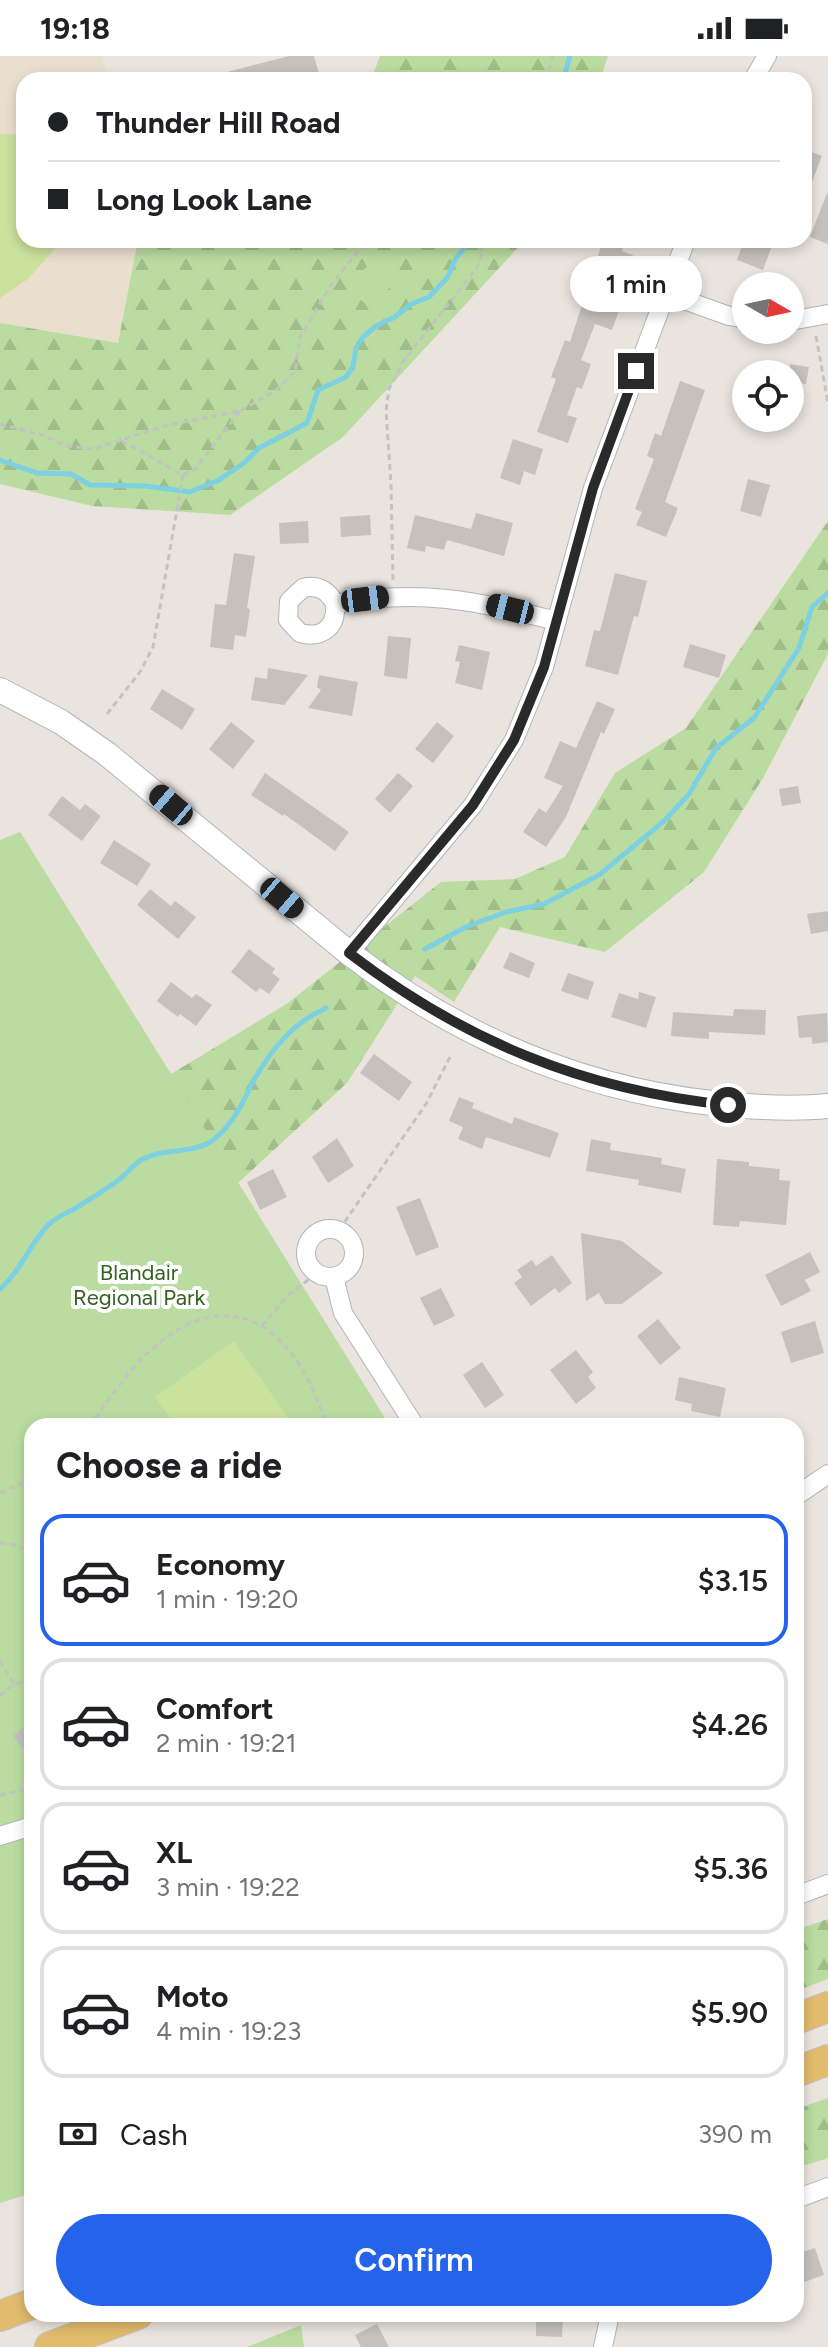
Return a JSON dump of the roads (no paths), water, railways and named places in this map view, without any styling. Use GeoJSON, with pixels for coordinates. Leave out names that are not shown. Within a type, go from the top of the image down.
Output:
{"type":"FeatureCollection","features":[{"type":"Feature","properties":{"kind":"main road"},"geometry":{"type":"LineString","coordinates":[[804,2016],[828,2007]]}},
{"type":"Feature","properties":{"kind":"main road"},"geometry":{"type":"LineString","coordinates":[[804,2069],[828,2060]]}},
{"type":"Feature","properties":{"kind":"main road"},"geometry":{"type":"LineString","coordinates":[[0,2308],[24,2304]]}},
{"type":"Feature","properties":{"kind":"main road"},"geometry":{"type":"LineString","coordinates":[[0,2316],[24,2306]]}},
{"type":"Feature","properties":{"kind":"main road"},"geometry":{"type":"LineString","coordinates":[[50,2347],[117,2322]]}},
{"type":"Feature","properties":{"kind":"street"},"geometry":{"type":"LineString","coordinates":[[349,953],[473,805],[498,768],[527,711],[544,667],[593,488],[683,248]]}},
{"type":"Feature","properties":{"kind":"street"},"geometry":{"type":"LineString","coordinates":[[665,293],[732,317]]}},
{"type":"Feature","properties":{"kind":"street"},"geometry":{"type":"LineString","coordinates":[[335,604],[393,595],[457,598],[557,621]]}},
{"type":"Feature","properties":{"kind":"street"},"geometry":{"type":"LineString","coordinates":[[0,690],[61,722],[107,754],[384,980],[465,1029],[566,1072],[638,1092],[768,1107],[828,1106]]}},
{"type":"Feature","properties":{"kind":"street"},"geometry":{"type":"LineString","coordinates":[[325,1275],[349,1268],[354,1251],[347,1235],[339,1230],[321,1229],[308,1241],[306,1259],[325,1275],[343,1313],[410,1418]]}},
{"type":"Feature","properties":{"kind":"street"},"geometry":{"type":"LineString","coordinates":[[804,1490],[828,1474]]}},
{"type":"Feature","properties":{"kind":"street"},"geometry":{"type":"LineString","coordinates":[[0,1836],[24,1828]]}},
{"type":"Feature","properties":{"kind":"street"},"geometry":{"type":"LineString","coordinates":[[804,1893],[828,1884]]}},
{"type":"Feature","properties":{"kind":"street"},"geometry":{"type":"LineString","coordinates":[[804,2196],[828,2187]]}},
{"type":"Feature","properties":{"kind":"street"},"geometry":{"type":"LineString","coordinates":[[603,2347],[608,2322]]}},
{"type":"Feature","properties":{"kind":"waterway"},"geometry":{"type":"LineString","coordinates":[[565,72],[570,56]]}},
{"type":"Feature","properties":{"kind":"waterway"},"geometry":{"type":"LineString","coordinates":[[0,460],[37,473],[71,474],[90,485],[146,486],[190,492],[219,480],[259,448],[307,423],[318,390],[346,377],[353,367],[356,348],[363,337],[411,304],[429,297],[447,278],[464,248]]}},
{"type":"Feature","properties":{"kind":"waterway"},"geometry":{"type":"LineString","coordinates":[[425,949],[466,927],[506,912],[544,904],[599,875],[664,821],[689,794],[716,748],[754,718],[799,648],[812,607],[828,593]]}},
{"type":"Feature","properties":{"kind":"waterway"},"geometry":{"type":"LineString","coordinates":[[0,1289],[54,1220],[109,1187],[143,1159],[160,1153],[197,1148],[220,1134],[237,1113],[276,1047],[303,1021],[326,1008]]}},
{"type":"Feature","properties":{"kind":"park label","name":"Blandair Regional Park"},"geometry":{"type":"Point","coordinates":[139,1284]}}]}
